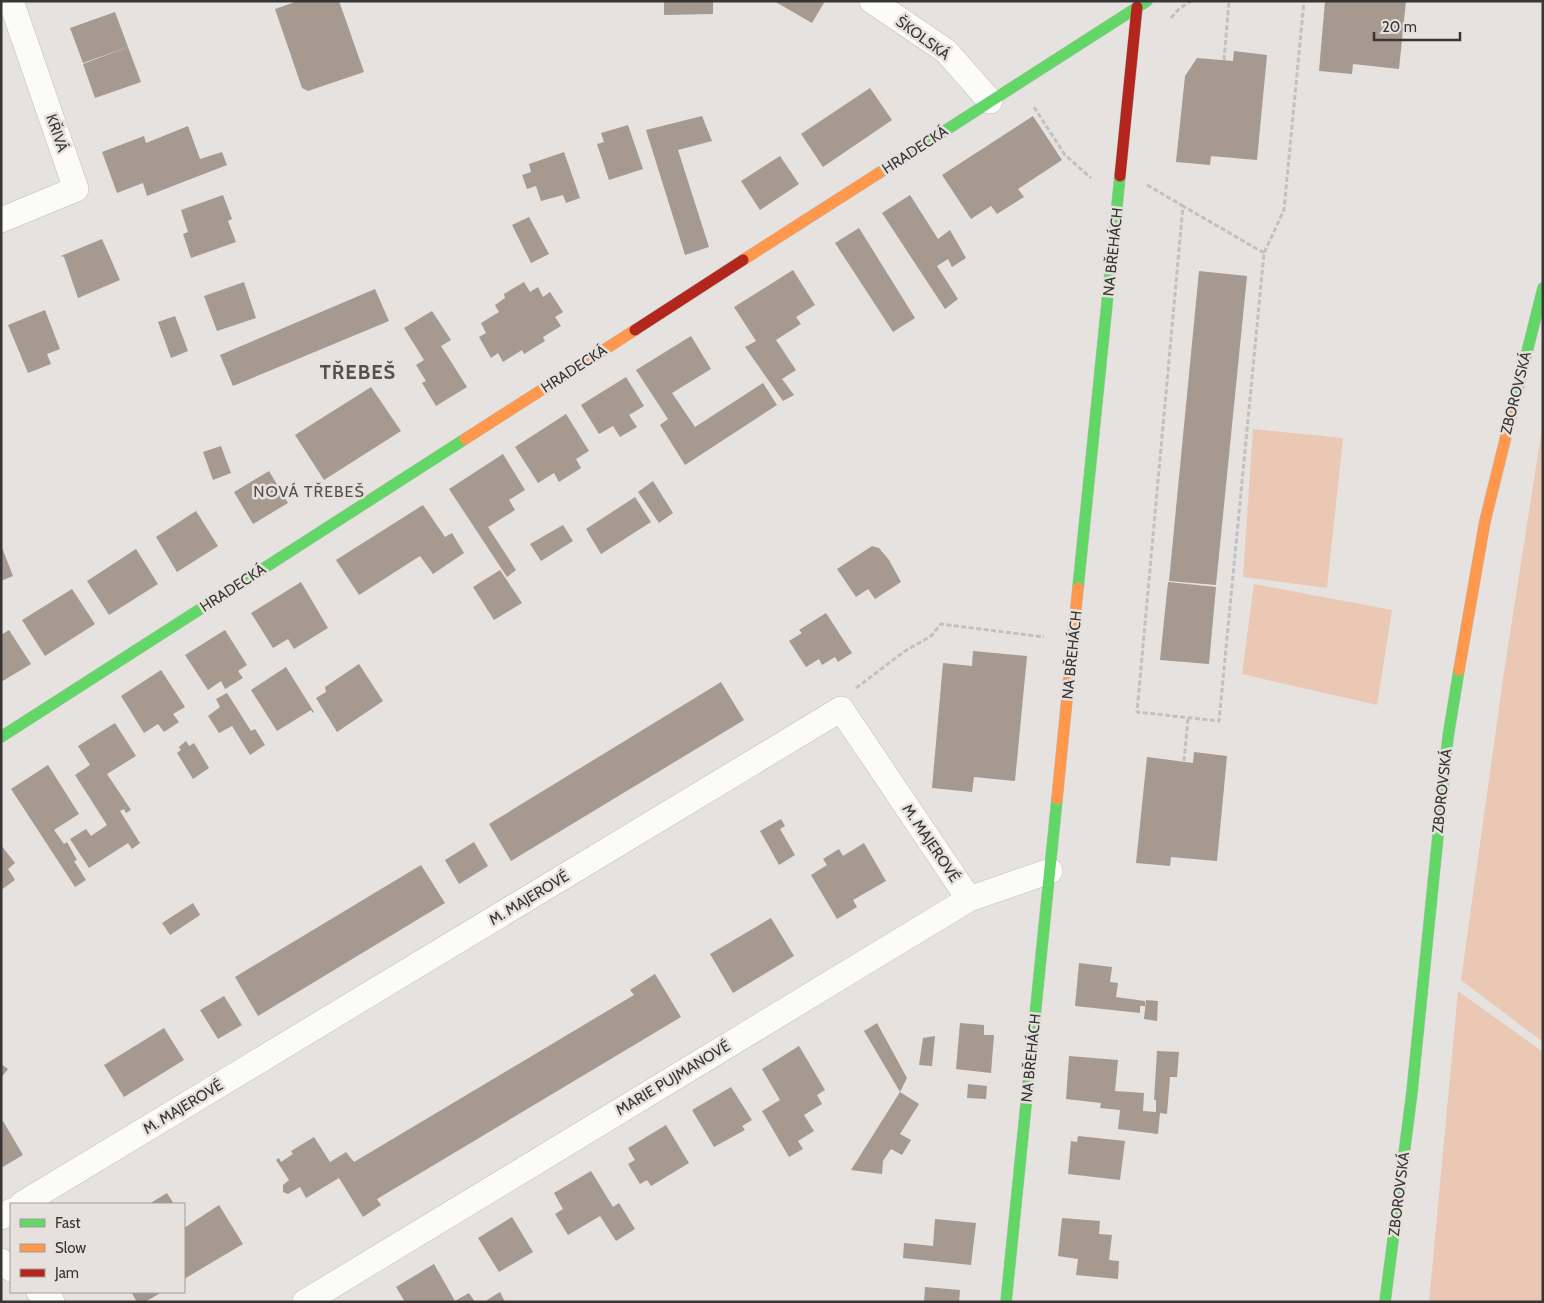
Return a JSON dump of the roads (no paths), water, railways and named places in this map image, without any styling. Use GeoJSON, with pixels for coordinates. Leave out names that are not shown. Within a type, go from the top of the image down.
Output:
{"type":"FeatureCollection","features":[{"type":"Feature","properties":{"kind":"street","name":"KŘIVÁ"},"geometry":{"type":"LineString","coordinates":[[1,220],[76,188],[11,1]]}},
{"type":"Feature","properties":{"kind":"street","name":"ŠKOLSKÁ"},"geometry":{"type":"LineString","coordinates":[[872,1],[946,51],[990,101]]}},
{"type":"Feature","properties":{"kind":"street","name":"HRADECKÁ"},"geometry":{"type":"LineString","coordinates":[[1,737],[1142,4]]}},
{"type":"Feature","properties":{"kind":"street","name":"NA BŘEHÁCH"},"geometry":{"type":"LineString","coordinates":[[1006,1302],[1142,4]]}},
{"type":"Feature","properties":{"kind":"street","name":"ZBOROVSKÁ"},"geometry":{"type":"LineString","coordinates":[[1385,1302],[1412,1092],[1448,737],[1485,521],[1543,288]]}},
{"type":"Feature","properties":{"kind":"street","name":"M. MAJEROVÉ"},"geometry":{"type":"LineString","coordinates":[[24,1203],[841,709],[969,899]]}},
{"type":"Feature","properties":{"kind":"street","name":"MARIE PUJMANOVÉ"},"geometry":{"type":"LineString","coordinates":[[305,1302],[969,899],[1050,871]]}},
{"type":"Feature","properties":{"kind":"street"},"geometry":{"type":"LineString","coordinates":[[40,1293],[52,1302]]}},
{"type":"Feature","properties":{"kind":"district","name":"TŘEBEŠ"},"geometry":{"type":"Point","coordinates":[358,372]}},
{"type":"Feature","properties":{"kind":"district","name":"NOVÁ TŘEBEŠ"},"geometry":{"type":"Point","coordinates":[309,491]}}]}
